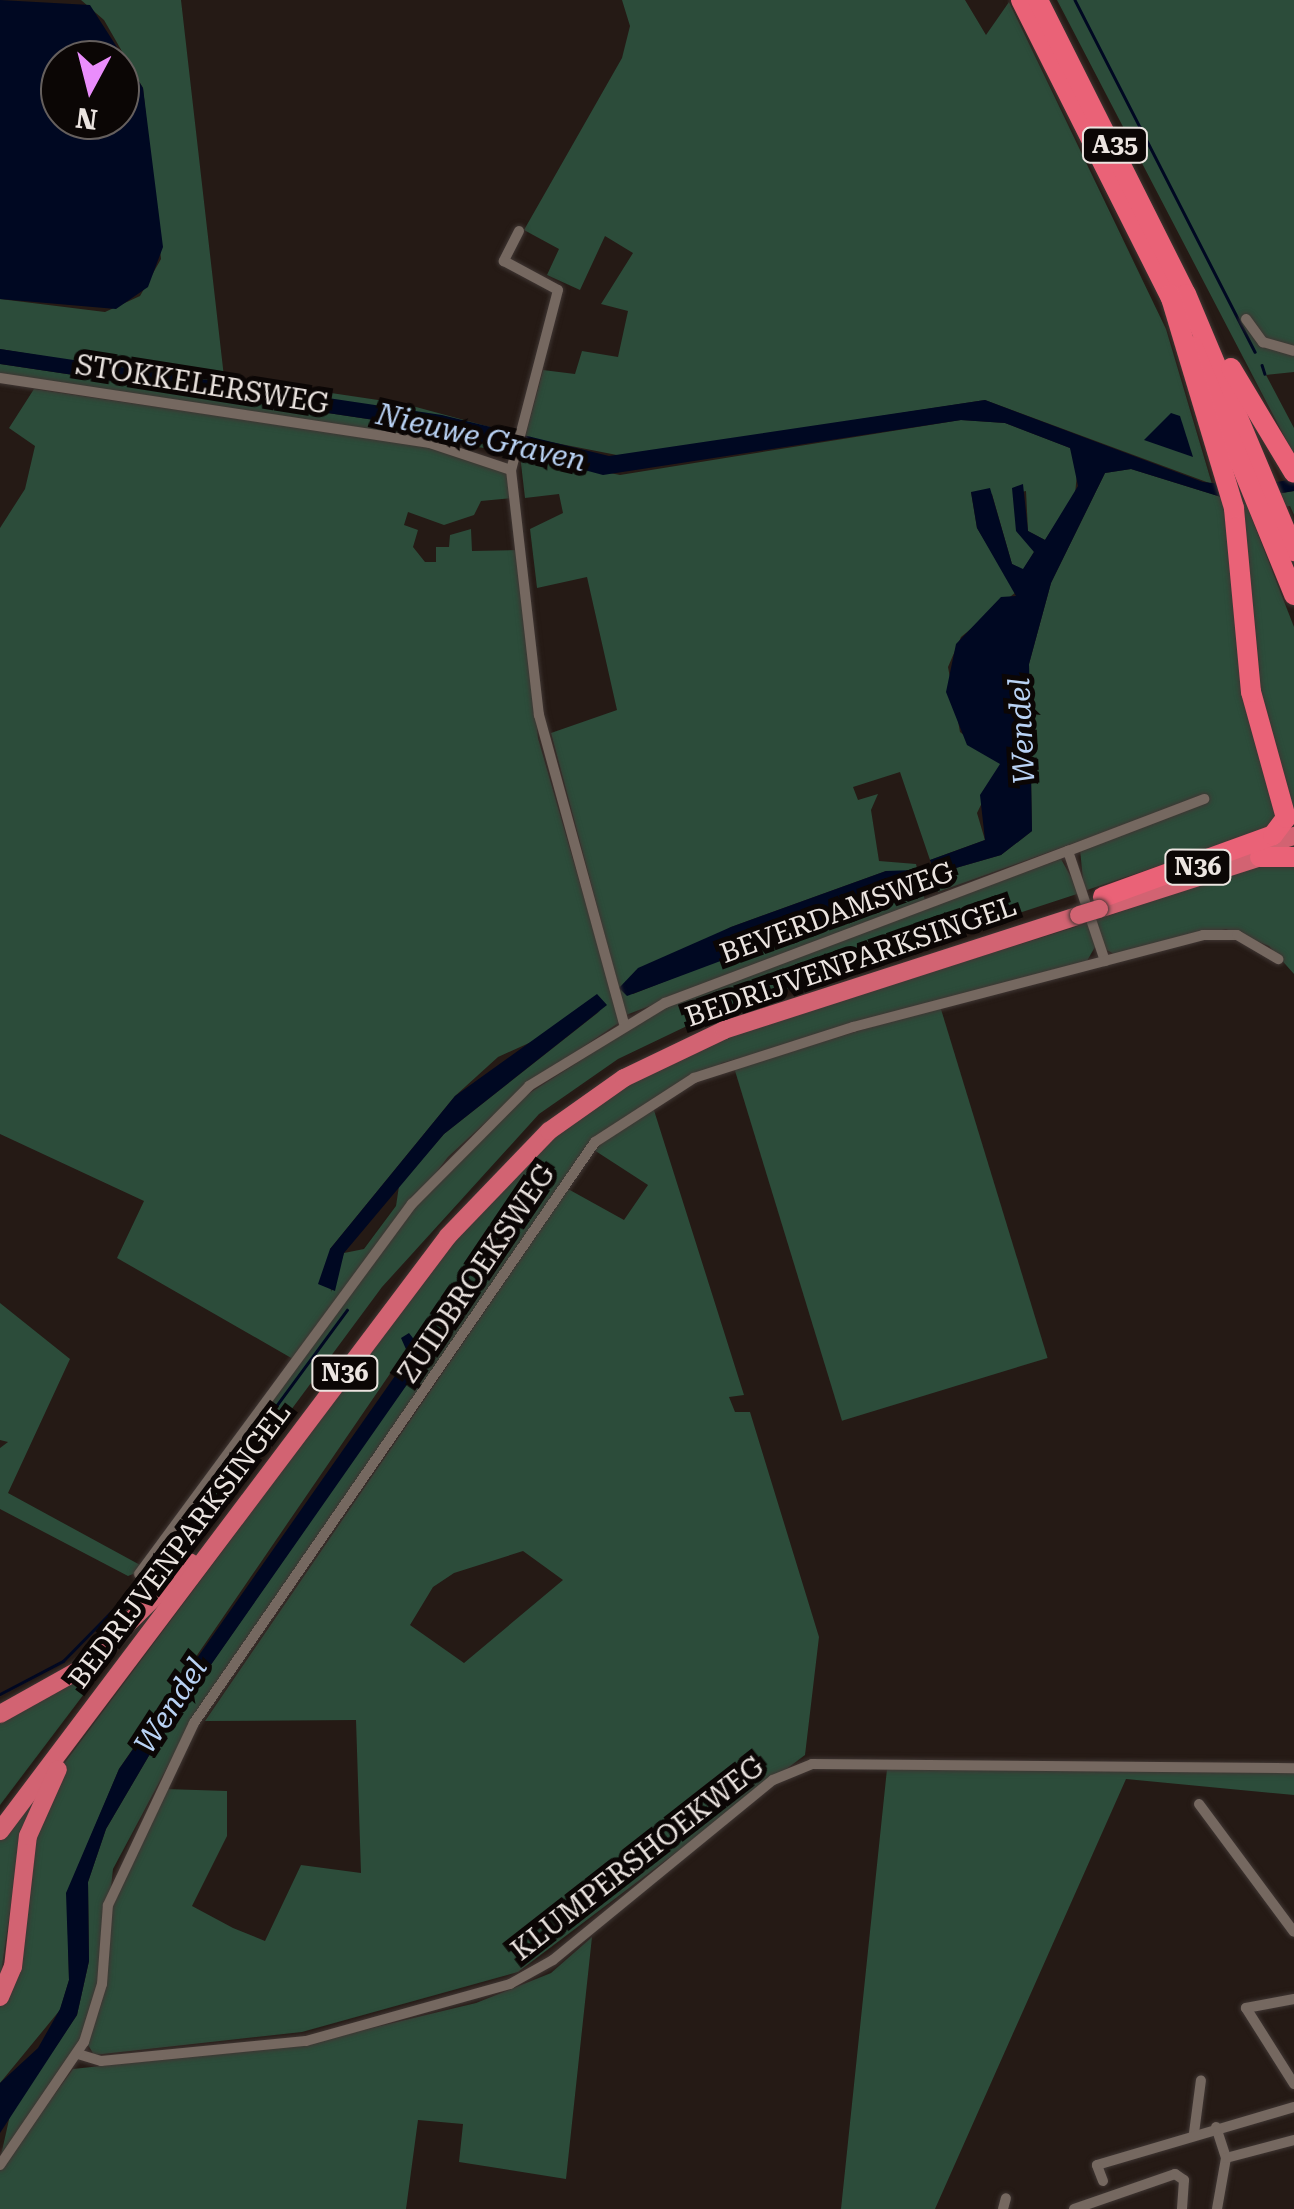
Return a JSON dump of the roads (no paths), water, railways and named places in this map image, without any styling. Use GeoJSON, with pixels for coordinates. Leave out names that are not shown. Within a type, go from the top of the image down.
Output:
{"type":"FeatureCollection","features":[{"type":"Feature","properties":{"kind":"highway","name":"A35"},"geometry":{"type":"LineString","coordinates":[[1021,0],[1178,294],[1292,471]]}},
{"type":"Feature","properties":{"kind":"highway","name":"A35"},"geometry":{"type":"LineString","coordinates":[[1038,0],[1178,294],[1256,475],[1294,595]]}},
{"type":"Feature","properties":{"kind":"highway","name":"A35"},"geometry":{"type":"LineString","coordinates":[[1099,902],[1285,823],[1251,692],[1234,508],[1178,294]]}},
{"type":"Feature","properties":{"kind":"highway","name":"A35"},"geometry":{"type":"LineString","coordinates":[[1269,507],[1294,551]]}},
{"type":"Feature","properties":{"kind":"highway","name":"BEDRIJVENPARKSINGEL"},"geometry":{"type":"LineString","coordinates":[[0,1831],[448,1236],[549,1130],[624,1078],[724,1030],[1294,836]]}},
{"type":"Feature","properties":{"kind":"highway","name":"BEDRIJVENPARKSINGEL"},"geometry":{"type":"LineString","coordinates":[[1099,902],[1294,846]]}},
{"type":"Feature","properties":{"kind":"highway"},"geometry":{"type":"LineString","coordinates":[[1260,857],[1294,858]]}},
{"type":"Feature","properties":{"kind":"highway","name":"BEDRIJVENPARKSINGEL"},"geometry":{"type":"LineString","coordinates":[[0,1814],[459,1208],[572,1101],[705,1028],[1077,911]]}},
{"type":"Feature","properties":{"kind":"highway","name":"N36"},"geometry":{"type":"LineString","coordinates":[[0,1714],[84,1667],[190,1562]]}},
{"type":"Feature","properties":{"kind":"highway","name":"N36"},"geometry":{"type":"LineString","coordinates":[[0,1997],[37,1809],[111,1684]]}},
{"type":"Feature","properties":{"kind":"street"},"geometry":{"type":"LineString","coordinates":[[139,1574],[452,1158],[529,1086],[624,1024],[542,739],[511,470],[558,290],[504,261],[519,230]]}},
{"type":"Feature","properties":{"kind":"street"},"geometry":{"type":"LineString","coordinates":[[1246,318],[1267,344],[1294,351]]}},
{"type":"Feature","properties":{"kind":"street","name":"STOKKELERSWEG"},"geometry":{"type":"LineString","coordinates":[[0,378],[430,443],[511,470]]}},
{"type":"Feature","properties":{"kind":"street","name":"BEVERDAMSWEG"},"geometry":{"type":"LineString","coordinates":[[624,1024],[1204,800]]}},
{"type":"Feature","properties":{"kind":"street"},"geometry":{"type":"LineString","coordinates":[[1068,850],[1104,960]]}},
{"type":"Feature","properties":{"kind":"street","name":"ZUIDBROEKSWEG"},"geometry":{"type":"LineString","coordinates":[[0,2165],[78,2054],[102,1984],[108,1905],[194,1722],[595,1142],[644,1106],[732,1062],[1104,960],[1225,933],[1278,960]]}},
{"type":"Feature","properties":{"kind":"street","name":"KLUMPERSHOEKWEG"},"geometry":{"type":"LineString","coordinates":[[78,2054],[100,2061],[306,2041],[510,1984],[554,1960],[774,1780],[812,1764],[1294,1768]]}},
{"type":"Feature","properties":{"kind":"street"},"geometry":{"type":"LineString","coordinates":[[1199,1804],[1294,1932]]}},
{"type":"Feature","properties":{"kind":"street"},"geometry":{"type":"LineString","coordinates":[[1294,1999],[1246,2008],[1294,2084]]}},
{"type":"Feature","properties":{"kind":"street"},"geometry":{"type":"LineString","coordinates":[[1194,2134],[1201,2080]]}},
{"type":"Feature","properties":{"kind":"street"},"geometry":{"type":"LineString","coordinates":[[1103,2181],[1098,2166],[1216,2127],[1294,2107]]}},
{"type":"Feature","properties":{"kind":"street"},"geometry":{"type":"LineString","coordinates":[[1216,2127],[1226,2158],[1217,2209]]}},
{"type":"Feature","properties":{"kind":"street"},"geometry":{"type":"LineString","coordinates":[[1226,2158],[1294,2140]]}},
{"type":"Feature","properties":{"kind":"street"},"geometry":{"type":"LineString","coordinates":[[1074,2209],[1092,2206],[1175,2174],[1186,2186],[1182,2209]]}},
{"type":"Feature","properties":{"kind":"water"},"geometry":{"type":"Polygon","coordinates":[[[0,0],[90,5],[112,40],[40,40],[40,140],[140,140],[140,83],[143,88],[163,247],[148,287],[116,309],[0,299],[0,0]]]}},
{"type":"Feature","properties":{"kind":"water"},"geometry":{"type":"Polygon","coordinates":[[[0,349],[442,415],[609,456],[985,400],[1203,482],[1250,487],[1294,479],[1294,491],[1234,501],[1131,469],[1105,473],[1051,583],[1029,664],[1032,831],[1001,855],[935,874],[930,860],[985,840],[980,795],[1000,764],[967,745],[946,692],[956,644],[1001,597],[1016,596],[977,528],[971,492],[990,488],[1012,564],[1023,569],[1034,552],[1016,531],[1012,488],[1023,484],[1028,531],[1045,540],[1078,486],[1070,448],[1005,423],[961,420],[603,475],[428,428],[0,364],[0,349]]]}},
{"type":"Feature","properties":{"kind":"water"},"geometry":{"type":"Polygon","coordinates":[[[1171,413],[1180,416],[1193,457],[1144,440],[1171,413]]]}},
{"type":"Feature","properties":{"kind":"water"},"geometry":{"type":"Polygon","coordinates":[[[914,870],[916,882],[894,896],[627,996],[619,988],[638,968],[731,927],[886,871],[914,870]]]}},
{"type":"Feature","properties":{"kind":"water"},"geometry":{"type":"Polygon","coordinates":[[[597,994],[607,1005],[444,1134],[344,1253],[335,1291],[318,1284],[330,1249],[455,1096],[597,994]]]}},
{"type":"Feature","properties":{"kind":"water","name":"Wendel"},"geometry":{"type":"Polygon","coordinates":[[[409,1333],[427,1356],[157,1742],[106,1829],[88,1882],[89,1961],[77,2015],[0,2133],[0,2083],[38,2048],[60,2009],[69,1980],[66,1893],[119,1769],[409,1356],[401,1338],[409,1333]]]}},
{"type":"Feature","properties":{"kind":"waterway"},"geometry":{"type":"LineString","coordinates":[[1075,0],[1255,352]]}},
{"type":"Feature","properties":{"kind":"waterway"},"geometry":{"type":"LineString","coordinates":[[1262,365],[1265,374]]}},
{"type":"Feature","properties":{"kind":"waterway"},"geometry":{"type":"LineString","coordinates":[[0,1694],[63,1661],[164,1558],[347,1310]]}},
{"type":"Feature","properties":{"kind":"water label","name":"Nieuwe Graven"},"geometry":{"type":"Point","coordinates":[481,438]}}]}
